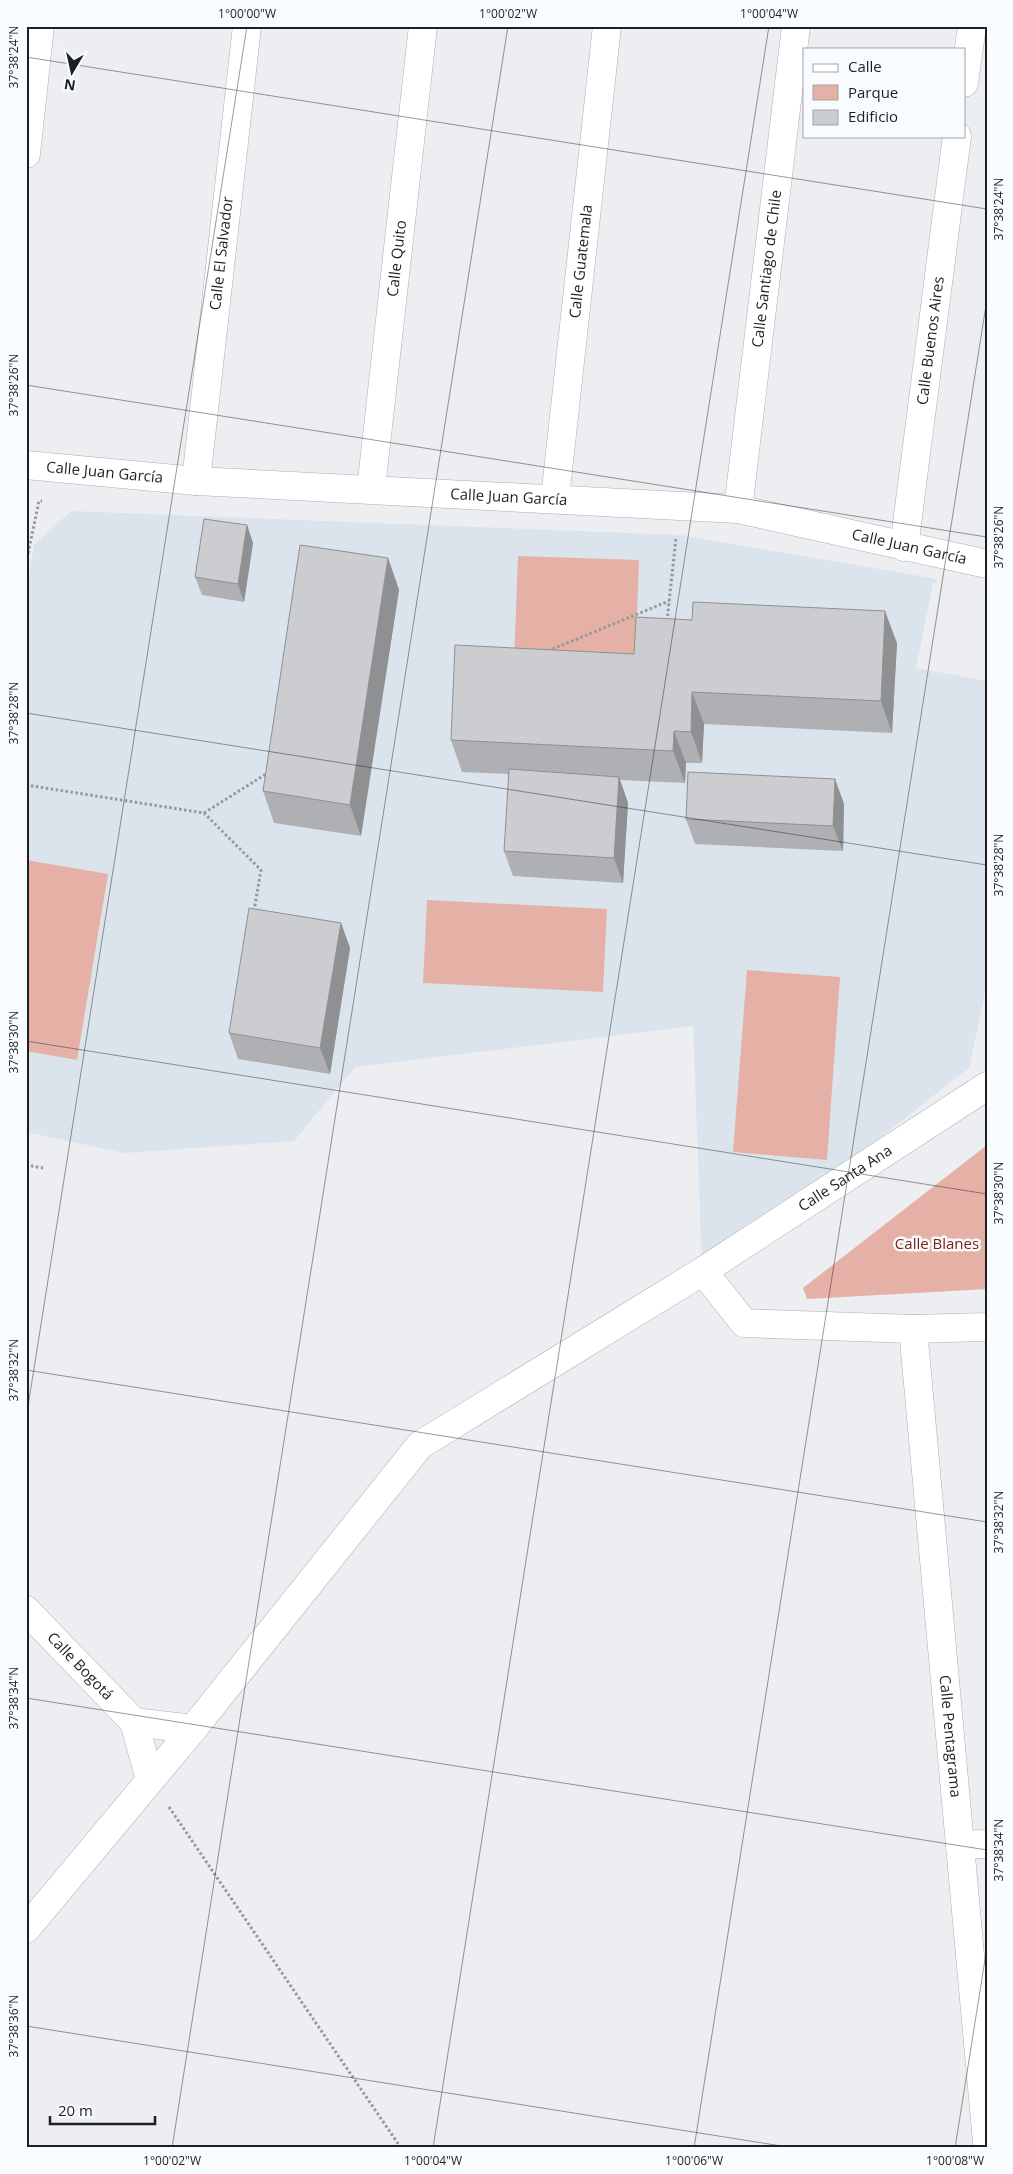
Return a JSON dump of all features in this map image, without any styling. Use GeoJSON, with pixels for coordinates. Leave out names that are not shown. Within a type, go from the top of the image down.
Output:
{"type":"FeatureCollection","features":[{"type":"Feature","properties":{"kind":"street"},"geometry":{"type":"LineString","coordinates":[[26,154],[40,26]]}},
{"type":"Feature","properties":{"kind":"street","name":"Calle El Salvador"},"geometry":{"type":"LineString","coordinates":[[196,480],[247,26]]}},
{"type":"Feature","properties":{"kind":"street","name":"Calle Quito"},"geometry":{"type":"LineString","coordinates":[[371,489],[423,26]]}},
{"type":"Feature","properties":{"kind":"street","name":"Calle Guatemala"},"geometry":{"type":"LineString","coordinates":[[555,498],[607,26]]}},
{"type":"Feature","properties":{"kind":"street","name":"Calle Santiago de Chile"},"geometry":{"type":"LineString","coordinates":[[738,509],[796,26]]}},
{"type":"Feature","properties":{"kind":"street"},"geometry":{"type":"LineString","coordinates":[[966,68],[972,26]]}},
{"type":"Feature","properties":{"kind":"street","name":"Calle Buenos Aires"},"geometry":{"type":"LineString","coordinates":[[904,547],[957,138]]}},
{"type":"Feature","properties":{"kind":"street","name":"Calle Juan García"},"geometry":{"type":"LineString","coordinates":[[26,465],[196,480],[738,509],[987,564]]}},
{"type":"Feature","properties":{"kind":"street","name":"Calle Santa Ana"},"geometry":{"type":"LineString","coordinates":[[26,1929],[193,1729],[420,1445],[703,1271],[987,1086]]}},
{"type":"Feature","properties":{"kind":"street"},"geometry":{"type":"LineString","coordinates":[[703,1271],[744,1323],[912,1329],[987,1327]]}},
{"type":"Feature","properties":{"kind":"street","name":"Calle Pentagrama"},"geometry":{"type":"LineString","coordinates":[[912,1329],[987,2142]]}},
{"type":"Feature","properties":{"kind":"street","name":"Calle Bogotá"},"geometry":{"type":"LineString","coordinates":[[26,1610],[134,1722]]}},
{"type":"Feature","properties":{"kind":"street"},"geometry":{"type":"LineString","coordinates":[[150,1780],[134,1722],[193,1729]]}},
{"type":"Feature","properties":{"kind":"street"},"geometry":{"type":"LineString","coordinates":[[960,1845],[987,1844]]}},
{"type":"Feature","properties":{"kind":"path"},"geometry":{"type":"LineString","coordinates":[[666,629],[677,531]]}},
{"type":"Feature","properties":{"kind":"path"},"geometry":{"type":"LineString","coordinates":[[540,654],[669,601]]}},
{"type":"Feature","properties":{"kind":"path"},"geometry":{"type":"LineString","coordinates":[[204,813],[266,774]]}},
{"type":"Feature","properties":{"kind":"path"},"geometry":{"type":"LineString","coordinates":[[26,785],[204,813],[261,870],[253,919]]}},
{"type":"Feature","properties":{"kind":"path"},"geometry":{"type":"LineString","coordinates":[[26,1165],[44,1168]]}},
{"type":"Feature","properties":{"kind":"path"},"geometry":{"type":"LineString","coordinates":[[150,1780],[401,2148]]}},
{"type":"Feature","properties":{"kind":"path"},"geometry":{"type":"LineString","coordinates":[[28,2145],[33,2148]]}},
{"type":"Feature","properties":{"kind":"shaded area"},"geometry":{"type":"Polygon","coordinates":[[[71,511],[680,535],[937,579],[936,583],[933,583],[916,668],[987,681],[987,984],[969,1068],[770,1224],[702,1267],[693,1026],[355,1067],[294,1141],[124,1153],[26,1132],[26,596],[34,545],[71,511]]]}},
{"type":"Feature","properties":{"kind":"green space"},"geometry":{"type":"Polygon","coordinates":[[[518,556],[639,560],[635,667],[514,663],[518,556]]]}},
{"type":"Feature","properties":{"kind":"green space"},"geometry":{"type":"Polygon","coordinates":[[[26,860],[108,874],[77,1060],[26,1051],[26,860]]]}},
{"type":"Feature","properties":{"kind":"green space"},"geometry":{"type":"Polygon","coordinates":[[[427,900],[607,909],[603,992],[423,983],[427,900]]]}},
{"type":"Feature","properties":{"kind":"green space"},"geometry":{"type":"Polygon","coordinates":[[[747,970],[840,977],[827,1160],[733,1152],[747,970]]]}},
{"type":"Feature","properties":{"kind":"green space","name":"Calle Blanes"},"geometry":{"type":"Polygon","coordinates":[[[987,1145],[987,1289],[807,1299],[803,1288],[987,1145]]]}},
{"type":"Feature","properties":{"kind":"building"},"geometry":{"type":"Polygon","coordinates":[[[204,519],[247,525],[238,584],[195,577],[204,519]]]}},
{"type":"Feature","properties":{"kind":"building"},"geometry":{"type":"Polygon","coordinates":[[[300,545],[388,558],[350,805],[263,791],[300,545]]]}},
{"type":"Feature","properties":{"kind":"building"},"geometry":{"type":"Polygon","coordinates":[[[693,602],[885,611],[881,701],[692,692],[691,732],[674,731],[673,751],[451,740],[455,645],[634,654],[636,617],[692,620],[693,602]]]}},
{"type":"Feature","properties":{"kind":"building"},"geometry":{"type":"Polygon","coordinates":[[[509,769],[619,777],[614,858],[504,851],[509,769]]]}},
{"type":"Feature","properties":{"kind":"building"},"geometry":{"type":"Polygon","coordinates":[[[688,772],[835,779],[833,826],[686,819],[688,772]]]}},
{"type":"Feature","properties":{"kind":"building"},"geometry":{"type":"Polygon","coordinates":[[[249,908],[341,923],[320,1048],[229,1033],[249,908]]]}}]}
